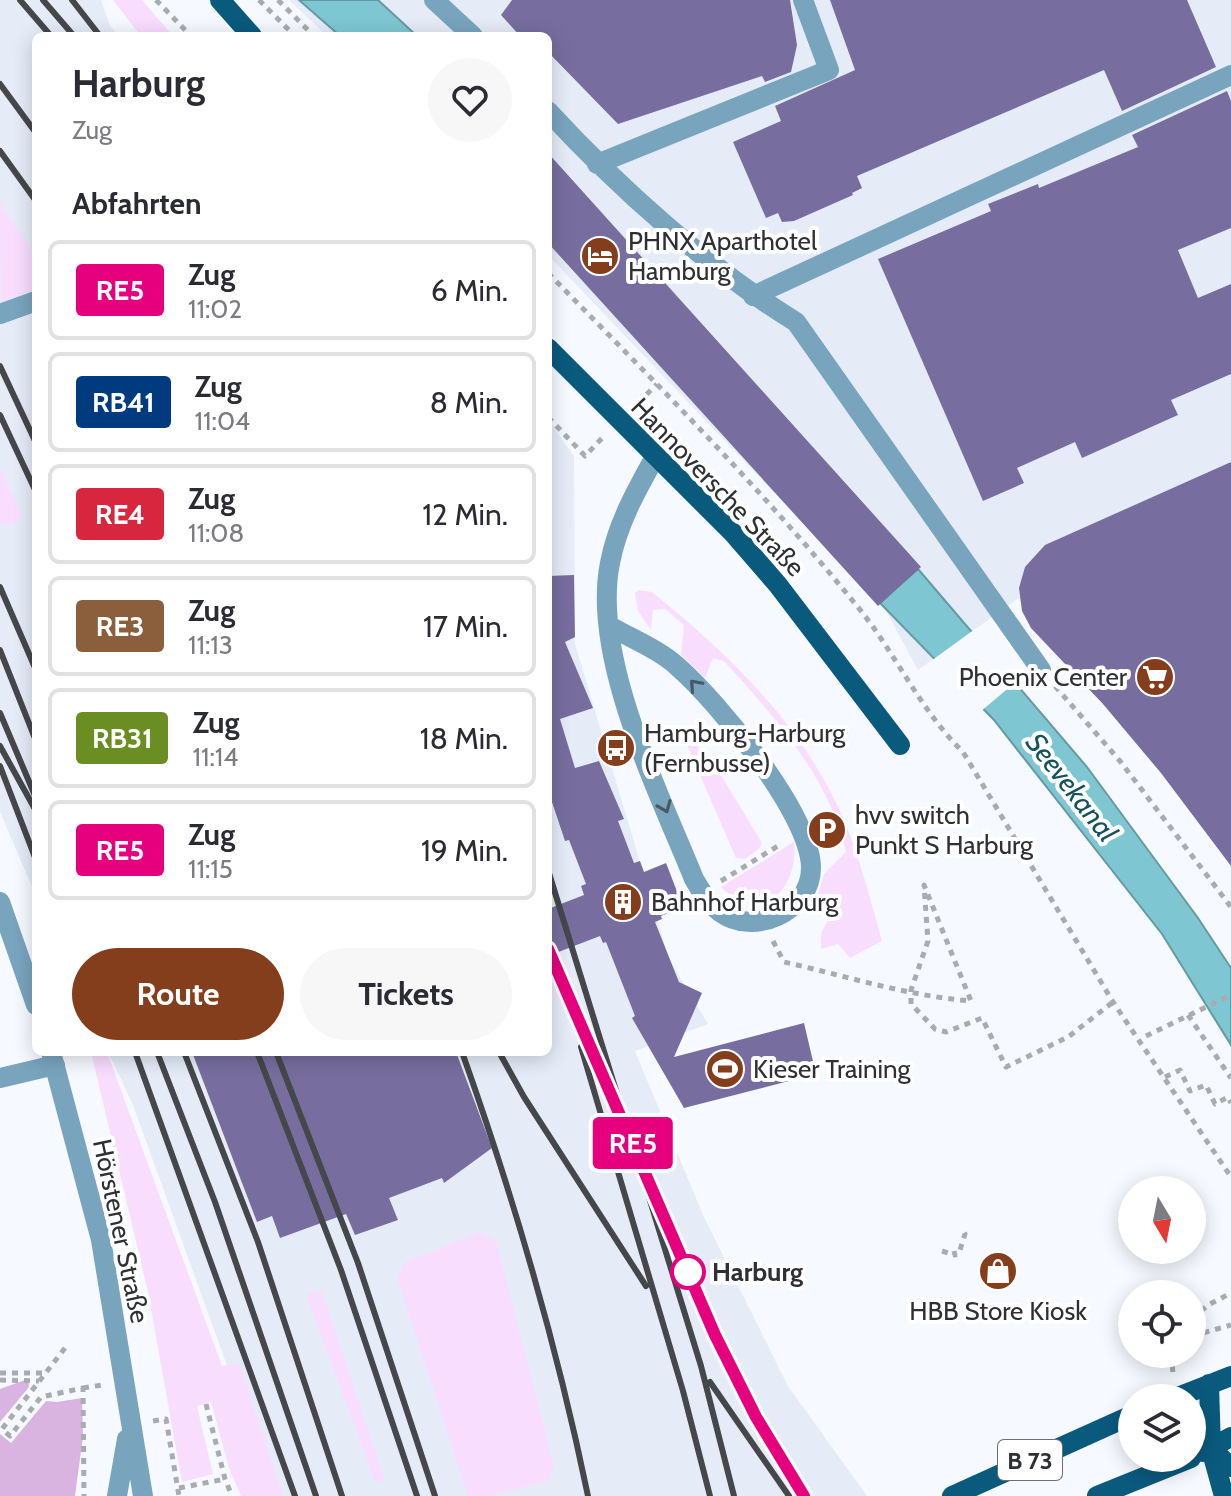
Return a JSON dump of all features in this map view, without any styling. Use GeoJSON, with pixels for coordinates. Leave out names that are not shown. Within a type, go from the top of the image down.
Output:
{"type":"FeatureCollection","features":[{"type":"Feature","properties":{"kind":"main road"},"geometry":{"type":"LineString","coordinates":[[220,0],[248,32]]}},
{"type":"Feature","properties":{"kind":"main road","name":"Hannoversche Straße"},"geometry":{"type":"LineString","coordinates":[[552,352],[733,533],[778,585],[900,745]]}},
{"type":"Feature","properties":{"kind":"main road"},"geometry":{"type":"LineString","coordinates":[[1206,1385],[1231,1376]]}},
{"type":"Feature","properties":{"kind":"main road"},"geometry":{"type":"LineString","coordinates":[[1206,1403],[1209,1384]]}},
{"type":"Feature","properties":{"kind":"main road"},"geometry":{"type":"LineString","coordinates":[[1107,1425],[1118,1421]]}},
{"type":"Feature","properties":{"kind":"main road","name":"B 73"},"geometry":{"type":"LineString","coordinates":[[952,1496],[1107,1425],[1118,1426]]}},
{"type":"Feature","properties":{"kind":"main road"},"geometry":{"type":"LineString","coordinates":[[1206,1451],[1231,1437]]}},
{"type":"Feature","properties":{"kind":"main road"},"geometry":{"type":"LineString","coordinates":[[1206,1458],[1231,1467]]}},
{"type":"Feature","properties":{"kind":"main road"},"geometry":{"type":"LineString","coordinates":[[1206,1468],[1224,1496]]}},
{"type":"Feature","properties":{"kind":"main road"},"geometry":{"type":"LineString","coordinates":[[1097,1496],[1156,1472]]}},
{"type":"Feature","properties":{"kind":"street"},"geometry":{"type":"LineString","coordinates":[[434,0],[469,32]]}},
{"type":"Feature","properties":{"kind":"street"},"geometry":{"type":"LineString","coordinates":[[597,164],[829,70],[803,0]]}},
{"type":"Feature","properties":{"kind":"street"},"geometry":{"type":"LineString","coordinates":[[753,296],[1231,75]]}},
{"type":"Feature","properties":{"kind":"street"},"geometry":{"type":"LineString","coordinates":[[552,115],[597,164],[753,296],[796,322],[1041,670]]}},
{"type":"Feature","properties":{"kind":"street"},"geometry":{"type":"LineString","coordinates":[[0,314],[32,302]]}},
{"type":"Feature","properties":{"kind":"street"},"geometry":{"type":"LineString","coordinates":[[610,626],[677,666],[764,767],[802,831],[810,853],[811,873],[793,907],[763,922],[742,922],[721,913],[702,893],[629,716],[612,656],[607,588],[617,535],[655,457]]}},
{"type":"Feature","properties":{"kind":"street"},"geometry":{"type":"LineString","coordinates":[[0,902],[32,994]]}},
{"type":"Feature","properties":{"kind":"street"},"geometry":{"type":"LineString","coordinates":[[0,1078],[53,1058]]}},
{"type":"Feature","properties":{"kind":"street","name":"Hörstener Straße"},"geometry":{"type":"LineString","coordinates":[[53,1058],[101,1240],[143,1496]]}},
{"type":"Feature","properties":{"kind":"street","name":"Hörstener Straße"},"geometry":{"type":"LineString","coordinates":[[117,1496],[129,1423]]}},
{"type":"Feature","properties":{"kind":"path"},"geometry":{"type":"LineString","coordinates":[[156,0],[187,32]]}},
{"type":"Feature","properties":{"kind":"path"},"geometry":{"type":"LineString","coordinates":[[259,0],[291,32]]}},
{"type":"Feature","properties":{"kind":"path"},"geometry":{"type":"LineString","coordinates":[[278,0],[309,32]]}},
{"type":"Feature","properties":{"kind":"path"},"geometry":{"type":"LineString","coordinates":[[552,277],[728,456],[858,606],[895,655],[938,725],[963,752],[1113,1002],[1231,1177]]}},
{"type":"Feature","properties":{"kind":"path"},"geometry":{"type":"LineString","coordinates":[[1041,670],[1129,773],[1231,907]]}},
{"type":"Feature","properties":{"kind":"path"},"geometry":{"type":"LineString","coordinates":[[702,893],[802,831]]}},
{"type":"Feature","properties":{"kind":"path"},"geometry":{"type":"LineString","coordinates":[[763,922],[784,962],[911,990],[933,998],[971,1001],[924,885],[928,941],[911,990],[911,1004],[935,1029],[946,1032],[982,1018],[1006,1067],[1068,1037],[1113,1002]]}},
{"type":"Feature","properties":{"kind":"path"},"geometry":{"type":"LineString","coordinates":[[1146,1036],[1231,995]]}},
{"type":"Feature","properties":{"kind":"path"},"geometry":{"type":"LineString","coordinates":[[1188,1015],[1231,1078]]}},
{"type":"Feature","properties":{"kind":"path"},"geometry":{"type":"LineString","coordinates":[[1165,1077],[1180,1070],[1190,1091],[1206,1085],[1215,1104],[1228,1097],[1231,1103]]}},
{"type":"Feature","properties":{"kind":"path"},"geometry":{"type":"LineString","coordinates":[[942,1251],[959,1253],[965,1234],[962,1232],[973,1234]]}},
{"type":"Feature","properties":{"kind":"path"},"geometry":{"type":"LineString","coordinates":[[1206,1307],[1231,1293]]}},
{"type":"Feature","properties":{"kind":"path"},"geometry":{"type":"LineString","coordinates":[[1206,1332],[1231,1325]]}},
{"type":"Feature","properties":{"kind":"path"},"geometry":{"type":"LineString","coordinates":[[65,1348],[2,1429],[10,1436],[41,1397],[83,1388],[84,1496]]}},
{"type":"Feature","properties":{"kind":"path"},"geometry":{"type":"LineString","coordinates":[[0,1373],[45,1373]]}},
{"type":"Feature","properties":{"kind":"path"},"geometry":{"type":"LineString","coordinates":[[0,1380],[40,1381]]}},
{"type":"Feature","properties":{"kind":"path"},"geometry":{"type":"LineString","coordinates":[[206,1404],[232,1496]]}},
{"type":"Feature","properties":{"kind":"path"},"geometry":{"type":"LineString","coordinates":[[129,1423],[166,1419],[179,1496]]}},
{"type":"Feature","properties":{"kind":"path"},"geometry":{"type":"LineString","coordinates":[[178,1488],[225,1479]]}},
{"type":"Feature","properties":{"kind":"shaded area"},"geometry":{"type":"Polygon","coordinates":[[[0,0],[101,0],[110,26],[115,32],[32,32],[32,887],[0,812],[0,0]]]}},
{"type":"Feature","properties":{"kind":"shaded area"},"geometry":{"type":"Polygon","coordinates":[[[113,0],[142,0],[170,32],[138,32],[113,0]]]}},
{"type":"Feature","properties":{"kind":"shaded area"},"geometry":{"type":"Polygon","coordinates":[[[289,0],[1231,0],[1231,866],[1161,773],[1103,704],[1031,628],[1019,598],[918,670],[885,609],[552,259],[552,32],[323,32],[289,0]]]}},
{"type":"Feature","properties":{"kind":"shaded area"},"geometry":{"type":"Polygon","coordinates":[[[0,203],[32,250],[32,290],[1,302],[0,203]]]}},
{"type":"Feature","properties":{"kind":"shaded area"},"geometry":{"type":"Polygon","coordinates":[[[552,425],[574,456],[575,644],[669,959],[708,1024],[635,1051],[703,1215],[788,1386],[867,1496],[274,1496],[133,1105],[110,1056],[552,1056],[552,425]]]}},
{"type":"Feature","properties":{"kind":"shaded area"},"geometry":{"type":"Polygon","coordinates":[[[0,468],[22,514],[19,520],[8,525],[0,523],[0,468]]]}},
{"type":"Feature","properties":{"kind":"shaded area"},"geometry":{"type":"Polygon","coordinates":[[[639,590],[652,592],[710,641],[764,696],[810,757],[846,825],[882,941],[850,958],[838,944],[821,949],[821,933],[838,903],[837,896],[818,894],[824,874],[846,852],[827,799],[780,726],[724,661],[713,658],[705,678],[681,655],[684,625],[665,609],[653,610],[651,630],[638,611],[635,593],[639,590]]]}},
{"type":"Feature","properties":{"kind":"shaded area"},"geometry":{"type":"Polygon","coordinates":[[[688,735],[721,775],[762,843],[745,859],[736,858],[684,738],[688,735]]]}},
{"type":"Feature","properties":{"kind":"shaded area"},"geometry":{"type":"Polygon","coordinates":[[[794,842],[790,875],[784,888],[774,898],[750,904],[736,899],[721,887],[794,842]]]}},
{"type":"Feature","properties":{"kind":"shaded area"},"geometry":{"type":"Polygon","coordinates":[[[92,1056],[108,1056],[222,1366],[239,1362],[283,1496],[241,1496],[229,1468],[211,1402],[197,1406],[213,1474],[182,1482],[148,1292],[92,1056]]]}},
{"type":"Feature","properties":{"kind":"shaded area"},"geometry":{"type":"Polygon","coordinates":[[[479,1232],[496,1241],[554,1466],[548,1481],[490,1496],[468,1496],[397,1278],[405,1262],[479,1232]]]}},
{"type":"Feature","properties":{"kind":"shaded area"},"geometry":{"type":"Polygon","coordinates":[[[317,1290],[323,1295],[384,1478],[381,1483],[375,1481],[307,1298],[309,1293],[317,1290]]]}},
{"type":"Feature","properties":{"kind":"shaded area"},"geometry":{"type":"Polygon","coordinates":[[[28,1379],[29,1387],[0,1422],[0,1389],[28,1379]]]}},
{"type":"Feature","properties":{"kind":"shaded area"},"geometry":{"type":"Polygon","coordinates":[[[82,1398],[83,1436],[75,1496],[0,1496],[0,1434],[11,1443],[46,1401],[82,1398]]]}},
{"type":"Feature","properties":{"kind":"water"},"geometry":{"type":"Polygon","coordinates":[[[299,0],[378,0],[413,32],[335,32],[299,0]]]}},
{"type":"Feature","properties":{"kind":"water","name":"Seevekanal"},"geometry":{"type":"Polygon","coordinates":[[[918,569],[1087,767],[1231,968],[1231,1045],[1162,934],[994,720],[880,603],[918,569]]]}},
{"type":"Feature","properties":{"kind":"pier"},"geometry":{"type":"Polygon","coordinates":[[[975,629],[1018,680],[980,712],[931,661],[975,629]]]}},
{"type":"Feature","properties":{"kind":"building"},"geometry":{"type":"Polygon","coordinates":[[[512,0],[790,0],[797,45],[791,72],[765,82],[762,76],[618,124],[552,56],[552,32],[516,32],[501,15],[512,0]]]}},
{"type":"Feature","properties":{"kind":"building"},"geometry":{"type":"Polygon","coordinates":[[[830,0],[1187,0],[1216,67],[1122,111],[1104,70],[857,176],[862,188],[853,195],[794,221],[782,222],[778,213],[766,218],[733,142],[781,121],[775,106],[855,70],[830,0]]]}},
{"type":"Feature","properties":{"kind":"building"},"geometry":{"type":"Polygon","coordinates":[[[1227,91],[1231,101],[1231,228],[1178,250],[1198,298],[1231,284],[1231,374],[1171,400],[1178,415],[1082,458],[1075,442],[1017,468],[1024,483],[983,501],[878,259],[991,211],[988,204],[1038,184],[1039,188],[1138,147],[1132,135],[1227,91]]]}},
{"type":"Feature","properties":{"kind":"building"},"geometry":{"type":"Polygon","coordinates":[[[552,157],[921,567],[878,606],[552,247],[552,157]]]}},
{"type":"Feature","properties":{"kind":"building","name":"Phoenix Center"},"geometry":{"type":"Polygon","coordinates":[[[1231,462],[1231,866],[1161,773],[1103,704],[1031,628],[1022,611],[1019,588],[1025,567],[1045,545],[1231,462]]]}},
{"type":"Feature","properties":{"kind":"building"},"geometry":{"type":"Polygon","coordinates":[[[574,575],[575,637],[565,642],[593,708],[560,719],[575,768],[599,761],[624,819],[618,821],[634,863],[640,861],[644,872],[666,863],[683,907],[661,916],[662,919],[655,922],[679,982],[702,993],[674,1057],[804,1023],[816,1074],[684,1108],[632,1018],[635,1016],[606,942],[603,943],[600,936],[552,954],[552,907],[584,895],[581,886],[586,884],[569,840],[565,841],[552,802],[552,576],[574,575]]]}},
{"type":"Feature","properties":{"kind":"building"},"geometry":{"type":"Polygon","coordinates":[[[194,1056],[458,1056],[492,1148],[444,1183],[442,1178],[389,1198],[398,1220],[355,1235],[346,1214],[280,1238],[272,1216],[257,1222],[194,1056]]]}},
{"type":"Feature","properties":{"kind":"railway"},"geometry":{"type":"LineString","coordinates":[[20,0],[48,32]]}},
{"type":"Feature","properties":{"kind":"railway"},"geometry":{"type":"LineString","coordinates":[[43,0],[71,32]]}},
{"type":"Feature","properties":{"kind":"railway"},"geometry":{"type":"LineString","coordinates":[[72,0],[97,32]]}},
{"type":"Feature","properties":{"kind":"railway"},"geometry":{"type":"LineString","coordinates":[[0,84],[32,128]]}},
{"type":"Feature","properties":{"kind":"railway"},"geometry":{"type":"LineString","coordinates":[[0,151],[32,195]]}},
{"type":"Feature","properties":{"kind":"railway"},"geometry":{"type":"LineString","coordinates":[[0,366],[32,434]]}},
{"type":"Feature","properties":{"kind":"railway"},"geometry":{"type":"LineString","coordinates":[[0,415],[32,483]]}},
{"type":"Feature","properties":{"kind":"railway"},"geometry":{"type":"LineString","coordinates":[[0,587],[32,661]]}},
{"type":"Feature","properties":{"kind":"railway"},"geometry":{"type":"LineString","coordinates":[[0,650],[32,731]]}},
{"type":"Feature","properties":{"kind":"railway"},"geometry":{"type":"LineString","coordinates":[[0,713],[32,789]]}},
{"type":"Feature","properties":{"kind":"railway"},"geometry":{"type":"LineString","coordinates":[[0,746],[32,804]]}},
{"type":"Feature","properties":{"kind":"railway"},"geometry":{"type":"LineString","coordinates":[[0,766],[32,850]]}},
{"type":"Feature","properties":{"kind":"railway"},"geometry":{"type":"LineString","coordinates":[[552,883],[701,1366],[734,1496]]}},
{"type":"Feature","properties":{"kind":"railway"},"geometry":{"type":"LineString","coordinates":[[552,958],[597,1059]]}},
{"type":"Feature","properties":{"kind":"railway"},"geometry":{"type":"LineString","coordinates":[[581,1047],[683,1391],[710,1496]]}},
{"type":"Feature","properties":{"kind":"railway"},"geometry":{"type":"LineString","coordinates":[[136,1056],[295,1496]]}},
{"type":"Feature","properties":{"kind":"railway"},"geometry":{"type":"LineString","coordinates":[[159,1056],[215,1202],[316,1496]]}},
{"type":"Feature","properties":{"kind":"railway"},"geometry":{"type":"LineString","coordinates":[[186,1056],[258,1242],[342,1496]]}},
{"type":"Feature","properties":{"kind":"railway"},"geometry":{"type":"LineString","coordinates":[[259,1056],[341,1270],[417,1496]]}},
{"type":"Feature","properties":{"kind":"railway"},"geometry":{"type":"LineString","coordinates":[[278,1056],[358,1263],[435,1496]]}},
{"type":"Feature","properties":{"kind":"railway"},"geometry":{"type":"LineString","coordinates":[[463,1056],[533,1272],[588,1496]]}},
{"type":"Feature","properties":{"kind":"railway"},"geometry":{"type":"LineString","coordinates":[[501,1056],[524,1097],[646,1286]]}},
{"type":"Feature","properties":{"kind":"railway"},"geometry":{"type":"LineString","coordinates":[[663,1214],[729,1358],[804,1496]]}},
{"type":"Feature","properties":{"kind":"railway"},"geometry":{"type":"LineString","coordinates":[[710,1382],[789,1496]]}},
{"type":"Feature","properties":{"kind":"train","name":"RE5"},"geometry":{"type":"LineString","coordinates":[[552,957],[715,1335],[756,1417],[804,1496]]}},
{"type":"Feature","properties":{"kind":"place","name":"PHNX Aparthotel Hamburg"},"geometry":{"type":"Point","coordinates":[600,256]}},
{"type":"Feature","properties":{"kind":"place","name":"Phoenix Center"},"geometry":{"type":"Point","coordinates":[1155,677]}},
{"type":"Feature","properties":{"kind":"place","name":"Hamburg-Harburg (Fernbusse)"},"geometry":{"type":"Point","coordinates":[616,748]}},
{"type":"Feature","properties":{"kind":"place","name":"hvv switch Punkt S Harburg"},"geometry":{"type":"Point","coordinates":[827,830]}},
{"type":"Feature","properties":{"kind":"place","name":"Bahnhof Harburg"},"geometry":{"type":"Point","coordinates":[623,902]}},
{"type":"Feature","properties":{"kind":"place","name":"Kieser Training"},"geometry":{"type":"Point","coordinates":[725,1069]}},
{"type":"Feature","properties":{"kind":"place","name":"HBB Store Kiosk"},"geometry":{"type":"Point","coordinates":[998,1271]}},
{"type":"Feature","properties":{"kind":"place","name":"Harburg"},"geometry":{"type":"Point","coordinates":[688,1272]}}]}
